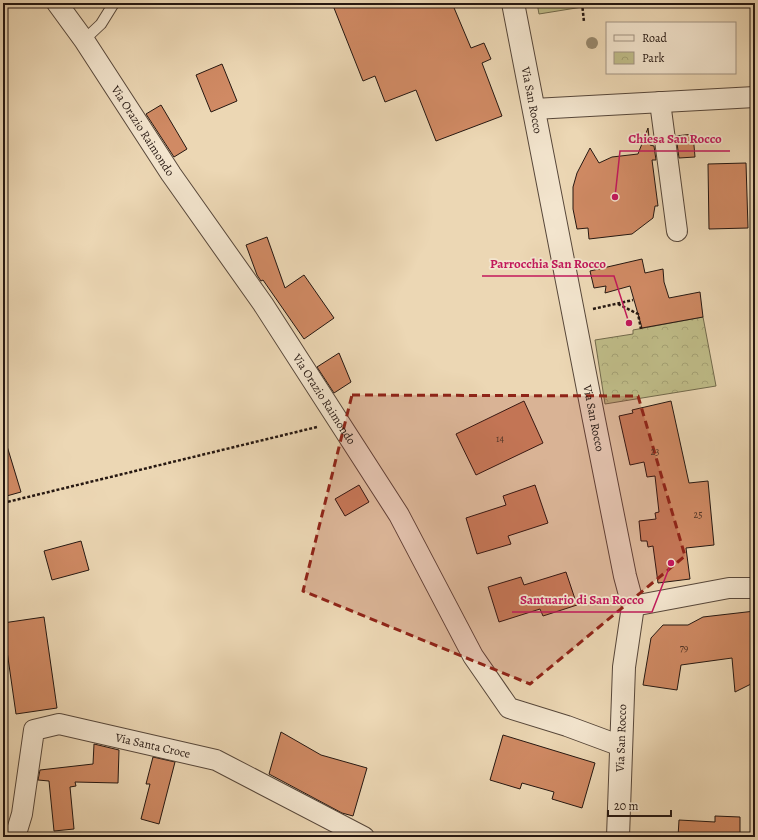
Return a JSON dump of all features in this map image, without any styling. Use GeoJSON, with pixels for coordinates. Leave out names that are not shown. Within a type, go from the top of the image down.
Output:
{"type":"FeatureCollection","features":[{"type":"Feature","properties":{"kind":"street","name":"Via Orazio Raimondo"},"geometry":{"type":"LineString","coordinates":[[56,3],[84,40],[170,174],[262,304],[399,514],[473,656],[509,708],[567,726],[621,746]]}},
{"type":"Feature","properties":{"kind":"street","name":"Via San Rocco"},"geometry":{"type":"LineString","coordinates":[[513,3],[620,553],[633,606],[624,667],[618,837]]}},
{"type":"Feature","properties":{"kind":"street"},"geometry":{"type":"LineString","coordinates":[[534,109],[755,97]]}},
{"type":"Feature","properties":{"kind":"street"},"geometry":{"type":"LineString","coordinates":[[660,102],[677,231]]}},
{"type":"Feature","properties":{"kind":"street"},"geometry":{"type":"LineString","coordinates":[[633,606],[729,588],[755,588]]}},
{"type":"Feature","properties":{"kind":"street","name":"Via Santa Croce"},"geometry":{"type":"LineString","coordinates":[[15,837],[22,814],[34,730],[59,724],[216,760],[364,837]]}},
{"type":"Feature","properties":{"kind":"lane"},"geometry":{"type":"LineString","coordinates":[[84,40],[101,24],[114,3]]}},
{"type":"Feature","properties":{"kind":"path"},"geometry":{"type":"LineString","coordinates":[[582,3],[584,22]]}},
{"type":"Feature","properties":{"kind":"path"},"geometry":{"type":"LineString","coordinates":[[573,314],[634,300]]}},
{"type":"Feature","properties":{"kind":"path"},"geometry":{"type":"LineString","coordinates":[[617,304],[638,314],[641,329]]}},
{"type":"Feature","properties":{"kind":"path"},"geometry":{"type":"LineString","coordinates":[[3,503],[339,421]]}},
{"type":"Feature","properties":{"kind":"highlighted area"},"geometry":{"type":"Polygon","coordinates":[[[352,395],[638,396],[685,556],[530,684],[303,591],[352,395]]]}},
{"type":"Feature","properties":{"kind":"green space"},"geometry":{"type":"Polygon","coordinates":[[[537,3],[607,3],[539,14],[537,3]]]}},
{"type":"Feature","properties":{"kind":"green space"},"geometry":{"type":"Polygon","coordinates":[[[703,317],[716,386],[605,404],[595,340],[633,334],[633,330],[703,317]]]}},
{"type":"Feature","properties":{"kind":"building"},"geometry":{"type":"Polygon","coordinates":[[[332,3],[452,3],[471,48],[484,43],[491,59],[482,63],[502,116],[436,141],[416,90],[385,102],[375,76],[363,81],[332,3]]]}},
{"type":"Feature","properties":{"kind":"building"},"geometry":{"type":"Polygon","coordinates":[[[222,64],[237,101],[211,112],[196,75],[222,64]]]}},
{"type":"Feature","properties":{"kind":"building"},"geometry":{"type":"Polygon","coordinates":[[[161,105],[187,149],[174,157],[146,114],[161,105]]]}},
{"type":"Feature","properties":{"kind":"building"},"geometry":{"type":"Polygon","coordinates":[[[648,128],[650,145],[654,146],[656,160],[652,160],[658,206],[655,206],[653,218],[632,234],[589,239],[588,228],[577,229],[573,209],[573,187],[577,173],[590,148],[599,163],[612,157],[638,154],[648,128]]]}},
{"type":"Feature","properties":{"kind":"building"},"geometry":{"type":"Polygon","coordinates":[[[693,134],[695,157],[679,158],[676,136],[693,134]]]}},
{"type":"Feature","properties":{"kind":"building"},"geometry":{"type":"Polygon","coordinates":[[[746,163],[748,228],[709,229],[708,164],[746,163]]]}},
{"type":"Feature","properties":{"kind":"building"},"geometry":{"type":"Polygon","coordinates":[[[267,237],[285,288],[304,275],[334,318],[304,339],[263,280],[261,281],[257,275],[246,245],[267,237]]]}},
{"type":"Feature","properties":{"kind":"building"},"geometry":{"type":"Polygon","coordinates":[[[642,259],[645,273],[663,269],[664,282],[669,298],[700,292],[703,317],[642,328],[630,286],[605,293],[606,286],[594,288],[590,271],[642,259]]]}},
{"type":"Feature","properties":{"kind":"building"},"geometry":{"type":"Polygon","coordinates":[[[339,353],[351,382],[334,393],[317,367],[339,353]]]}},
{"type":"Feature","properties":{"kind":"building"},"geometry":{"type":"Polygon","coordinates":[[[524,401],[543,443],[476,475],[456,434],[524,401]]]}},
{"type":"Feature","properties":{"kind":"building"},"geometry":{"type":"Polygon","coordinates":[[[671,401],[689,483],[708,481],[714,545],[686,548],[690,579],[658,583],[653,546],[648,547],[647,541],[641,541],[639,521],[656,519],[655,513],[659,512],[655,476],[647,477],[644,462],[630,465],[619,416],[633,413],[632,410],[671,401]]]}},
{"type":"Feature","properties":{"kind":"building"},"geometry":{"type":"Polygon","coordinates":[[[7,446],[21,492],[3,497],[3,447],[7,446]]]}},
{"type":"Feature","properties":{"kind":"building"},"geometry":{"type":"Polygon","coordinates":[[[359,485],[369,502],[345,516],[335,499],[359,485]]]}},
{"type":"Feature","properties":{"kind":"building"},"geometry":{"type":"Polygon","coordinates":[[[535,485],[548,523],[508,536],[511,544],[477,554],[466,518],[506,505],[503,496],[535,485]]]}},
{"type":"Feature","properties":{"kind":"building"},"geometry":{"type":"Polygon","coordinates":[[[81,541],[89,570],[52,580],[44,551],[81,541]]]}},
{"type":"Feature","properties":{"kind":"building"},"geometry":{"type":"Polygon","coordinates":[[[566,572],[577,605],[543,616],[540,609],[499,622],[488,587],[521,577],[524,585],[566,572]]]}},
{"type":"Feature","properties":{"kind":"building"},"geometry":{"type":"Polygon","coordinates":[[[755,611],[755,682],[735,692],[732,658],[681,665],[677,690],[643,685],[651,638],[663,625],[688,625],[703,617],[755,611]]]}},
{"type":"Feature","properties":{"kind":"building"},"geometry":{"type":"Polygon","coordinates":[[[44,617],[57,708],[16,714],[3,623],[44,617]]]}},
{"type":"Feature","properties":{"kind":"building"},"geometry":{"type":"Polygon","coordinates":[[[281,732],[321,755],[367,768],[353,816],[342,813],[269,774],[281,732]]]}},
{"type":"Feature","properties":{"kind":"building"},"geometry":{"type":"Polygon","coordinates":[[[503,735],[595,763],[582,808],[552,799],[554,792],[522,783],[520,789],[490,780],[503,735]]]}},
{"type":"Feature","properties":{"kind":"building"},"geometry":{"type":"Polygon","coordinates":[[[94,744],[119,750],[118,783],[75,782],[76,786],[70,787],[74,829],[54,831],[49,781],[38,780],[40,770],[93,764],[94,744]]]}},
{"type":"Feature","properties":{"kind":"building"},"geometry":{"type":"Polygon","coordinates":[[[153,757],[175,762],[159,824],[141,819],[150,784],[146,784],[153,757]]]}},
{"type":"Feature","properties":{"kind":"building"},"geometry":{"type":"Polygon","coordinates":[[[715,816],[740,817],[740,837],[678,837],[679,820],[715,822],[715,816]]]}},
{"type":"Feature","properties":{"kind":"place","name":"Chiesa San Rocco"},"geometry":{"type":"Point","coordinates":[615,197]}},
{"type":"Feature","properties":{"kind":"place","name":"Parrocchia San Rocco"},"geometry":{"type":"Point","coordinates":[629,323]}},
{"type":"Feature","properties":{"kind":"place","name":"Santuario di San Rocco"},"geometry":{"type":"Point","coordinates":[671,563]}}]}
